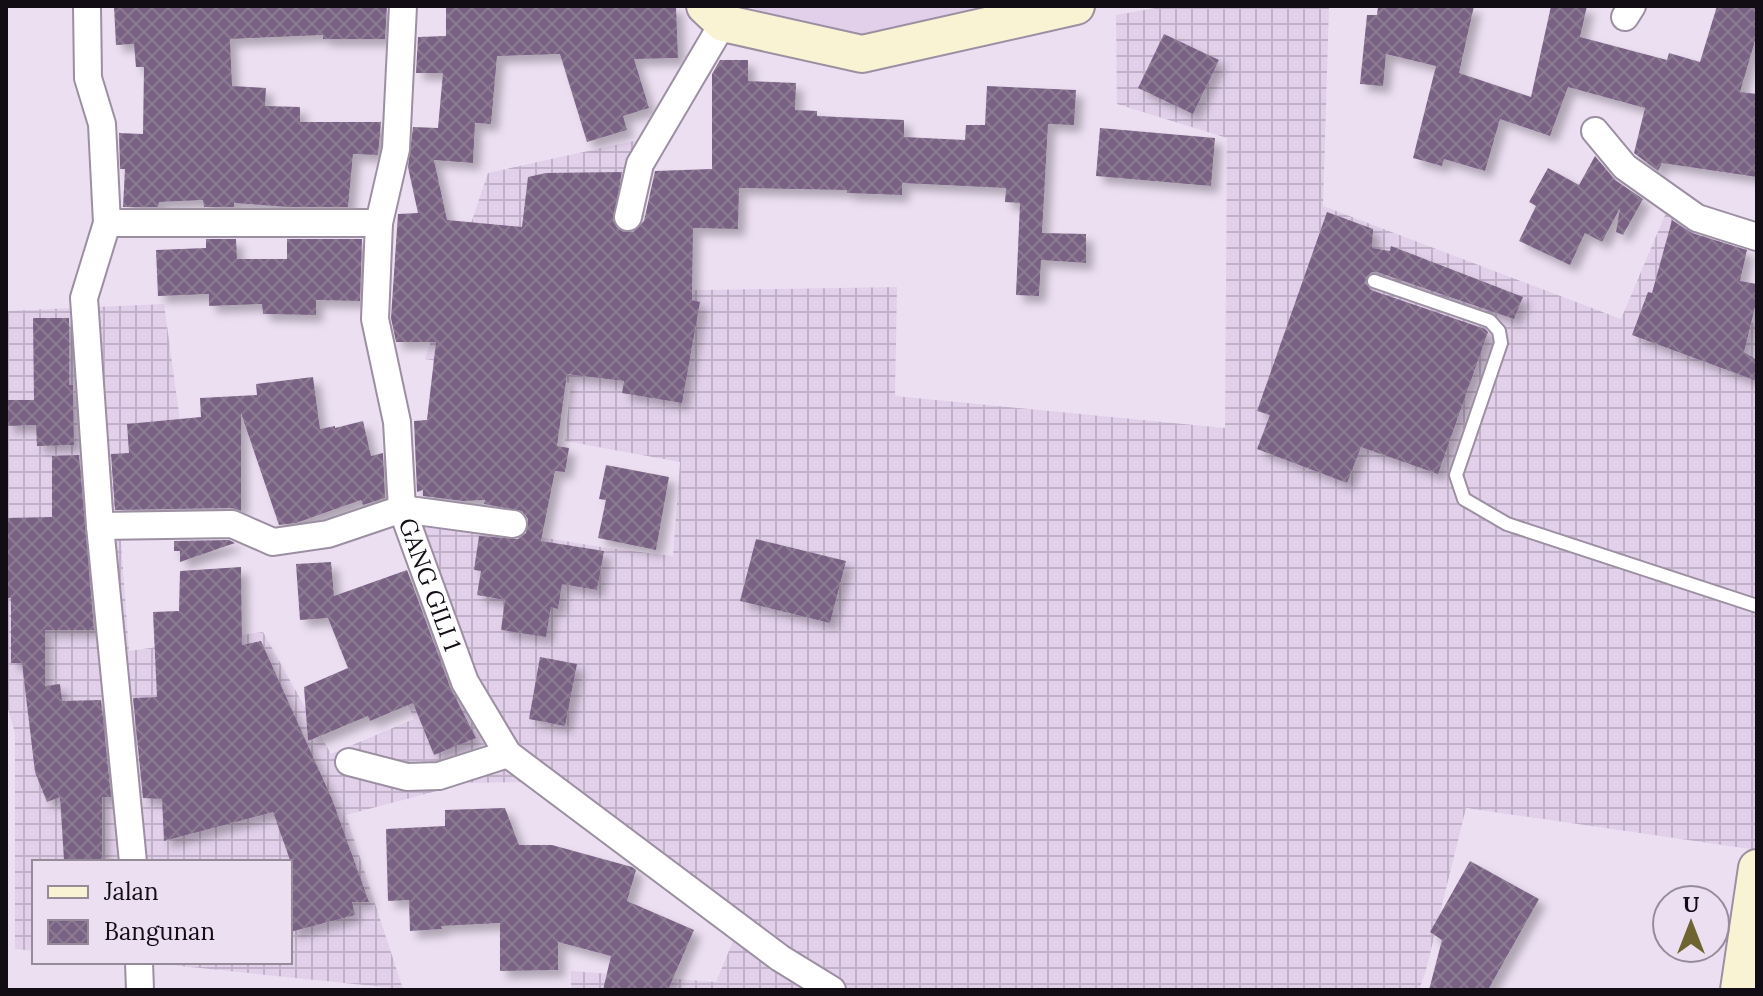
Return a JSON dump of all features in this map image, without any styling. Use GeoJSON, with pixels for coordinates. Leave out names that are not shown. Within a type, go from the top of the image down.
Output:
{"type":"FeatureCollection","features":[{"type":"Feature","properties":{"kind":"street"},"geometry":{"type":"LineString","coordinates":[[87,6],[88,78],[102,124],[107,223],[84,298],[100,526],[133,860]]}},
{"type":"Feature","properties":{"kind":"street","name":"GANG GILI 1"},"geometry":{"type":"LineString","coordinates":[[403,6],[396,149],[379,223],[375,319],[397,422],[402,509],[465,682],[508,754],[780,958],[832,990]]}},
{"type":"Feature","properties":{"kind":"street"},"geometry":{"type":"LineString","coordinates":[[628,217],[640,164],[714,14],[862,54],[1076,6]]}},
{"type":"Feature","properties":{"kind":"street"},"geometry":{"type":"LineString","coordinates":[[1595,131],[1625,167],[1697,218],[1757,237]]}},
{"type":"Feature","properties":{"kind":"street"},"geometry":{"type":"LineString","coordinates":[[107,223],[379,223]]}},
{"type":"Feature","properties":{"kind":"street"},"geometry":{"type":"LineString","coordinates":[[100,526],[232,524],[273,542],[328,534],[402,509],[513,524]]}},
{"type":"Feature","properties":{"kind":"street"},"geometry":{"type":"LineString","coordinates":[[349,762],[407,777],[439,776],[508,754]]}},
{"type":"Feature","properties":{"kind":"street"},"geometry":{"type":"LineString","coordinates":[[1739,990],[1757,868]]}},
{"type":"Feature","properties":{"kind":"street"},"geometry":{"type":"LineString","coordinates":[[139,964],[140,990]]}},
{"type":"Feature","properties":{"kind":"lane"},"geometry":{"type":"LineString","coordinates":[[1374,281],[1490,321],[1499,331],[1501,343],[1456,475],[1464,499],[1507,524],[1757,606]]}},
{"type":"Feature","properties":{"kind":"shaded area"},"geometry":{"type":"Polygon","coordinates":[[[749,6],[1014,6],[825,46],[749,6]]]}},
{"type":"Feature","properties":{"kind":"shaded area"},"geometry":{"type":"Polygon","coordinates":[[[1167,6],[1329,6],[1323,206],[1621,319],[1668,208],[1725,220],[1703,308],[1757,324],[1757,850],[1466,808],[1419,990],[571,990],[571,971],[716,982],[733,941],[633,857],[525,782],[467,783],[346,815],[403,989],[160,964],[292,964],[292,860],[32,860],[32,951],[15,949],[15,733],[6,702],[6,311],[164,304],[188,479],[117,486],[129,651],[263,632],[331,754],[414,719],[388,657],[439,633],[412,516],[673,556],[680,462],[565,441],[571,383],[425,359],[488,173],[643,139],[646,291],[897,287],[895,396],[1225,428],[1227,138],[1117,104],[1116,15],[1167,6]]]}},
{"type":"Feature","properties":{"kind":"building"},"geometry":{"type":"Polygon","coordinates":[[[114,6],[387,6],[385,39],[323,39],[323,35],[230,39],[232,86],[266,88],[265,106],[300,107],[300,122],[381,122],[378,155],[353,154],[348,207],[234,203],[234,207],[204,207],[203,200],[159,202],[158,207],[123,207],[125,169],[120,169],[119,133],[143,134],[144,67],[136,67],[134,44],[116,45],[114,6]]]}},
{"type":"Feature","properties":{"kind":"building"},"geometry":{"type":"Polygon","coordinates":[[[446,6],[676,6],[678,58],[634,59],[649,108],[623,116],[627,130],[587,142],[560,54],[497,56],[491,124],[475,123],[473,163],[434,160],[447,220],[522,227],[528,177],[546,173],[622,172],[613,221],[624,232],[633,232],[644,221],[655,171],[712,169],[712,74],[720,60],[748,60],[748,81],[796,83],[795,110],[817,111],[817,116],[904,120],[904,137],[965,140],[966,125],[985,125],[987,86],[1076,90],[1074,125],[1048,124],[1042,233],[1086,234],[1086,263],[1041,260],[1039,296],[1016,295],[1020,203],[1005,202],[1006,188],[902,183],[902,195],[847,193],[847,190],[739,188],[738,229],[693,228],[692,300],[700,302],[682,403],[622,393],[624,381],[567,374],[557,446],[569,448],[565,472],[555,471],[541,541],[604,551],[597,590],[562,584],[558,609],[551,607],[546,637],[501,630],[505,600],[477,595],[481,571],[474,570],[479,536],[518,539],[526,533],[528,519],[522,511],[484,504],[485,500],[463,501],[423,496],[423,490],[417,492],[414,421],[427,420],[436,342],[396,342],[391,318],[398,214],[418,213],[408,167],[413,127],[438,128],[443,73],[416,73],[418,37],[446,36],[446,6]]]}},
{"type":"Feature","properties":{"kind":"building"},"geometry":{"type":"Polygon","coordinates":[[[1378,6],[1474,6],[1459,73],[1531,97],[1551,6],[1587,6],[1580,37],[1667,60],[1669,53],[1700,62],[1717,6],[1757,6],[1757,34],[1740,92],[1757,94],[1757,177],[1662,163],[1658,171],[1634,153],[1645,108],[1568,87],[1550,136],[1500,119],[1485,171],[1444,159],[1442,166],[1413,158],[1436,66],[1386,54],[1383,86],[1360,84],[1367,15],[1377,15],[1378,6]]]}},
{"type":"Feature","properties":{"kind":"building"},"geometry":{"type":"Polygon","coordinates":[[[1164,34],[1219,60],[1193,114],[1138,88],[1164,34]]]}},
{"type":"Feature","properties":{"kind":"building"},"geometry":{"type":"Polygon","coordinates":[[[1100,128],[1215,138],[1211,186],[1096,176],[1100,128]]]}},
{"type":"Feature","properties":{"kind":"building"},"geometry":{"type":"Polygon","coordinates":[[[1595,156],[1615,180],[1643,199],[1623,235],[1616,232],[1620,208],[1602,242],[1585,233],[1570,265],[1519,241],[1536,206],[1529,202],[1548,168],[1579,185],[1595,156]]]}},
{"type":"Feature","properties":{"kind":"building"},"geometry":{"type":"Polygon","coordinates":[[[1327,212],[1373,229],[1372,248],[1390,251],[1391,246],[1523,297],[1514,319],[1377,272],[1366,277],[1365,283],[1371,290],[1488,332],[1438,474],[1361,447],[1347,483],[1257,449],[1270,415],[1257,411],[1327,212]]]}},
{"type":"Feature","properties":{"kind":"building"},"geometry":{"type":"Polygon","coordinates":[[[1672,220],[1692,233],[1747,250],[1740,281],[1757,284],[1757,299],[1744,352],[1757,360],[1757,381],[1632,335],[1648,292],[1652,293],[1672,220]]]}},
{"type":"Feature","properties":{"kind":"building"},"geometry":{"type":"Polygon","coordinates":[[[206,239],[236,239],[237,259],[287,259],[287,239],[362,239],[360,301],[316,300],[316,315],[263,314],[262,304],[209,306],[209,294],[158,296],[156,250],[206,248],[206,239]]]}},
{"type":"Feature","properties":{"kind":"building"},"geometry":{"type":"Polygon","coordinates":[[[33,318],[69,318],[69,385],[73,385],[74,445],[37,446],[36,425],[6,426],[6,400],[34,400],[33,318]]]}},
{"type":"Feature","properties":{"kind":"building"},"geometry":{"type":"Polygon","coordinates":[[[313,377],[320,429],[363,421],[371,456],[383,453],[385,498],[363,505],[361,500],[296,523],[279,525],[241,413],[241,511],[232,508],[115,510],[111,454],[129,453],[127,424],[201,417],[200,398],[257,395],[256,384],[313,377]]]}},
{"type":"Feature","properties":{"kind":"building"},"geometry":{"type":"Polygon","coordinates":[[[79,455],[94,630],[45,630],[45,686],[60,684],[62,701],[101,700],[111,797],[102,797],[102,860],[64,860],[60,797],[47,802],[35,772],[22,663],[11,663],[11,598],[6,598],[6,518],[52,517],[52,456],[79,455]]]}},
{"type":"Feature","properties":{"kind":"building"},"geometry":{"type":"Polygon","coordinates":[[[606,465],[669,477],[656,550],[598,538],[606,500],[599,499],[606,465]]]}},
{"type":"Feature","properties":{"kind":"building"},"geometry":{"type":"Polygon","coordinates":[[[756,539],[846,561],[830,623],[740,601],[756,539]]]}},
{"type":"Feature","properties":{"kind":"building"},"geometry":{"type":"Polygon","coordinates":[[[229,540],[235,543],[180,562],[180,551],[174,551],[174,541],[229,540]]]}},
{"type":"Feature","properties":{"kind":"building"},"geometry":{"type":"Polygon","coordinates":[[[331,562],[334,596],[407,570],[450,687],[476,738],[434,755],[413,703],[370,721],[368,716],[308,741],[304,687],[348,668],[328,618],[300,620],[296,564],[331,562]]]}},
{"type":"Feature","properties":{"kind":"building"},"geometry":{"type":"Polygon","coordinates":[[[241,567],[242,645],[261,641],[332,799],[369,902],[352,902],[355,915],[292,931],[292,860],[273,812],[164,841],[162,799],[143,798],[133,698],[157,697],[153,612],[179,611],[180,571],[241,567]]]}},
{"type":"Feature","properties":{"kind":"building"},"geometry":{"type":"Polygon","coordinates":[[[540,657],[577,664],[565,726],[529,719],[540,657]]]}},
{"type":"Feature","properties":{"kind":"building"},"geometry":{"type":"Polygon","coordinates":[[[505,808],[519,845],[552,845],[632,867],[636,870],[627,901],[694,930],[668,990],[603,990],[611,956],[558,942],[558,970],[500,971],[500,923],[410,931],[409,900],[388,901],[386,829],[445,826],[445,810],[505,808]]]}},
{"type":"Feature","properties":{"kind":"building"},"geometry":{"type":"Polygon","coordinates":[[[1470,861],[1539,899],[1488,990],[1429,990],[1442,940],[1430,932],[1470,861]]]}}]}
